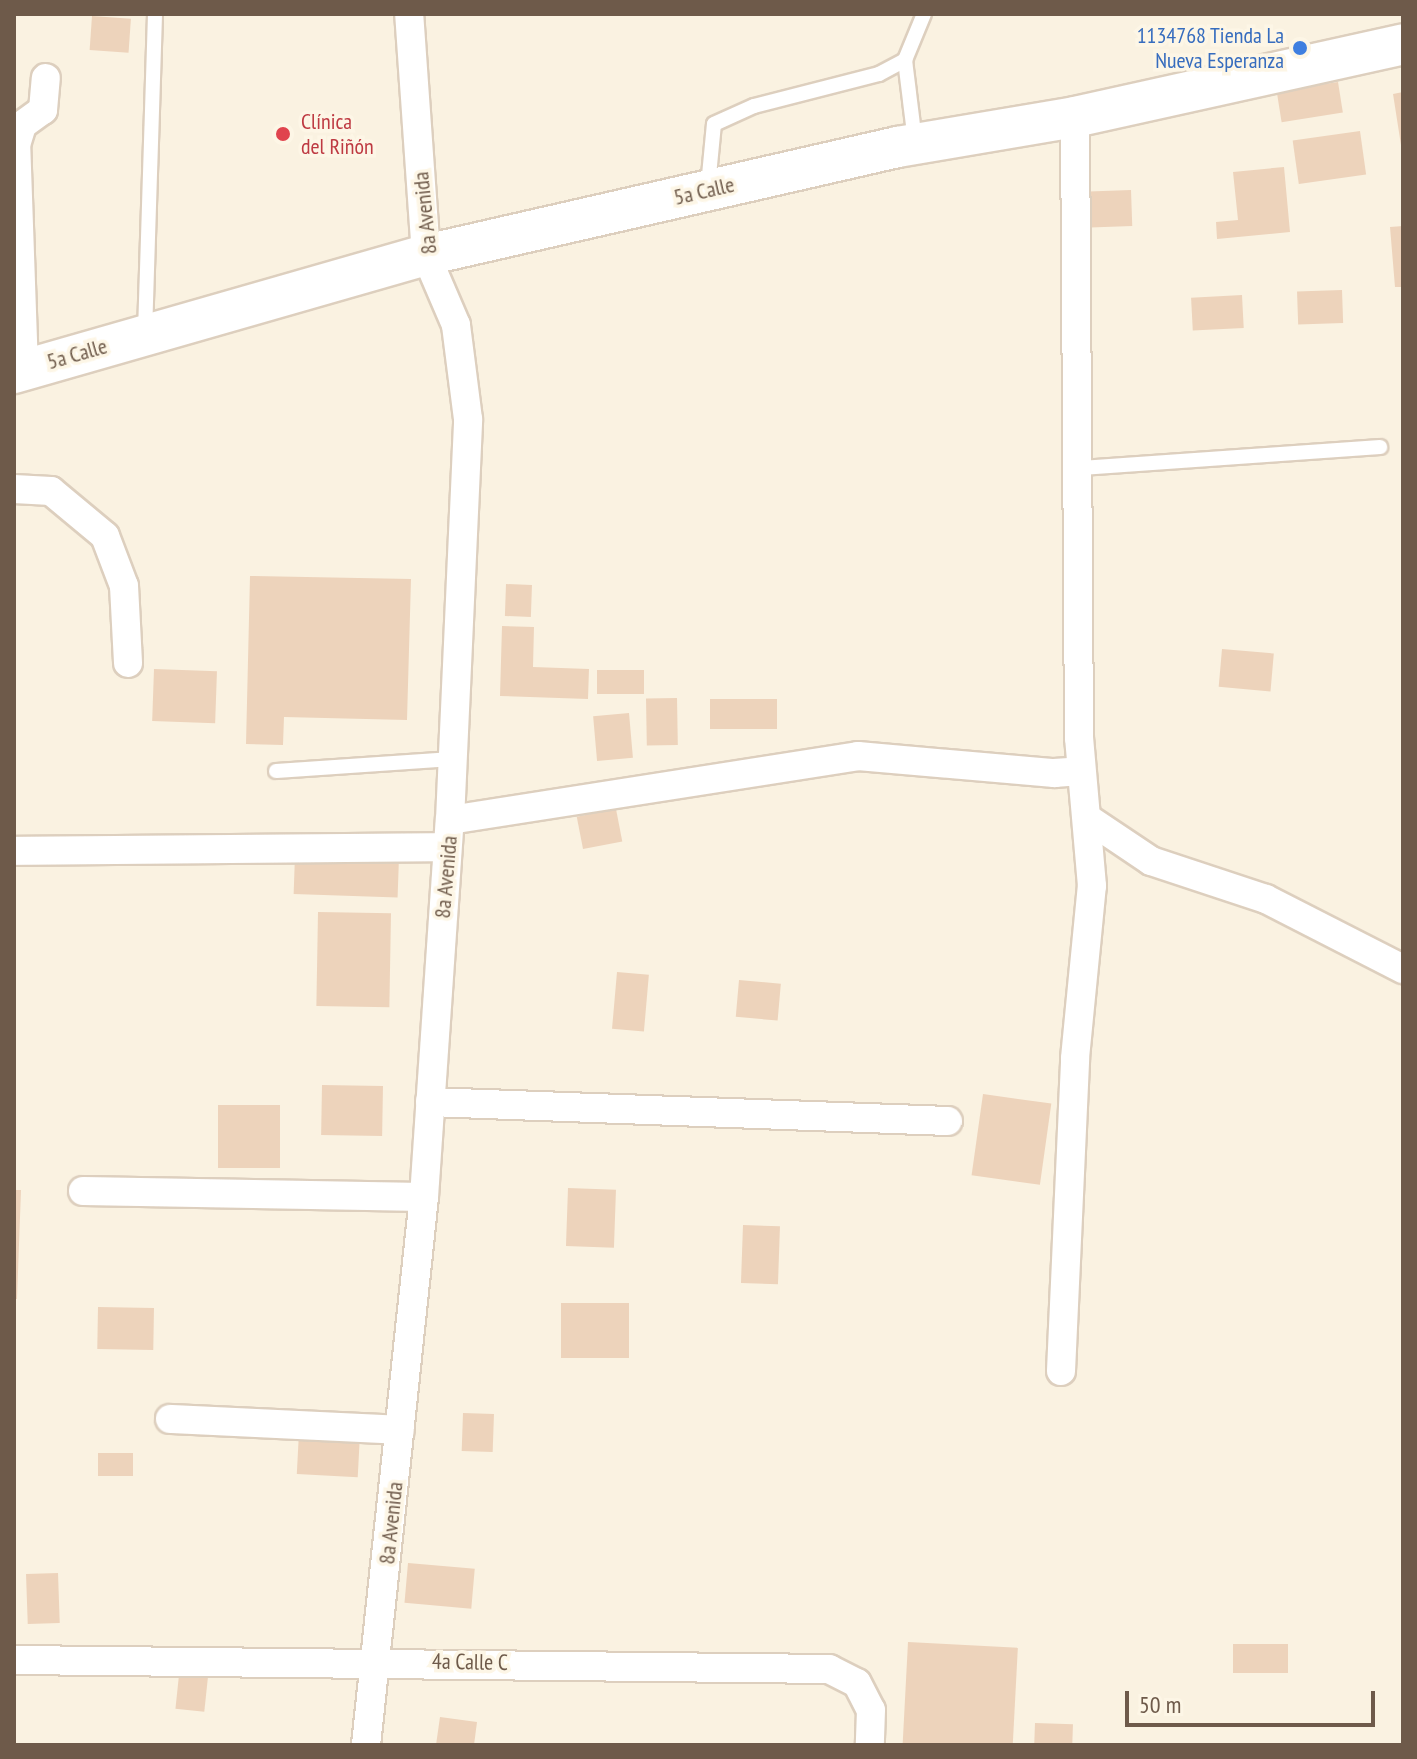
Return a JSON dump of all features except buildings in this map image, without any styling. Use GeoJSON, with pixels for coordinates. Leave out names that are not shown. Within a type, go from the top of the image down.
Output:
{"type":"FeatureCollection","features":[{"type":"Feature","properties":{"kind":"main road","name":"5a Calle"},"geometry":{"type":"LineString","coordinates":[[19,371],[426,255],[916,145],[1075,117],[1403,44]]}},
{"type":"Feature","properties":{"kind":"street","name":"8a Avenida"},"geometry":{"type":"LineString","coordinates":[[366,1745],[424,1197],[453,759],[468,419],[456,325],[426,255],[409,14]]}},
{"type":"Feature","properties":{"kind":"street"},"geometry":{"type":"LineString","coordinates":[[19,371],[16,145],[22,125],[43,110],[46,78]]}},
{"type":"Feature","properties":{"kind":"street"},"geometry":{"type":"LineString","coordinates":[[1061,1371],[1075,1058],[1092,886],[1081,771],[1081,468],[1075,117]]}},
{"type":"Feature","properties":{"kind":"street"},"geometry":{"type":"LineString","coordinates":[[14,489],[51,491],[105,536],[124,586],[128,663]]}},
{"type":"Feature","properties":{"kind":"street"},"geometry":{"type":"LineString","coordinates":[[14,851],[448,834],[858,756],[1054,773],[1081,771]]}},
{"type":"Feature","properties":{"kind":"street"},"geometry":{"type":"LineString","coordinates":[[1087,818],[1151,861],[1266,899],[1403,969]]}},
{"type":"Feature","properties":{"kind":"street"},"geometry":{"type":"LineString","coordinates":[[430,1102],[948,1121]]}},
{"type":"Feature","properties":{"kind":"street"},"geometry":{"type":"LineString","coordinates":[[83,1191],[424,1197]]}},
{"type":"Feature","properties":{"kind":"street"},"geometry":{"type":"LineString","coordinates":[[170,1419],[400,1430]]}},
{"type":"Feature","properties":{"kind":"street","name":"4a Calle C"},"geometry":{"type":"LineString","coordinates":[[14,1660],[377,1661],[829,1669],[857,1683],[871,1710],[870,1745]]}},
{"type":"Feature","properties":{"kind":"lane"},"geometry":{"type":"LineString","coordinates":[[145,334],[155,14]]}},
{"type":"Feature","properties":{"kind":"lane"},"geometry":{"type":"LineString","coordinates":[[916,145],[905,60],[924,14]]}},
{"type":"Feature","properties":{"kind":"lane"},"geometry":{"type":"LineString","coordinates":[[708,190],[708,139],[714,124],[780,98],[879,74],[905,60]]}},
{"type":"Feature","properties":{"kind":"lane"},"geometry":{"type":"LineString","coordinates":[[1081,468],[1380,447]]}},
{"type":"Feature","properties":{"kind":"lane"},"geometry":{"type":"LineString","coordinates":[[276,771],[453,759]]}},
{"type":"Feature","properties":{"kind":"place","name":"1134768 Tienda La Nueva Esperanza"},"geometry":{"type":"Point","coordinates":[1300,48]}},
{"type":"Feature","properties":{"kind":"place","name":"Clínica del Riñón"},"geometry":{"type":"Point","coordinates":[283,134]}}]}
